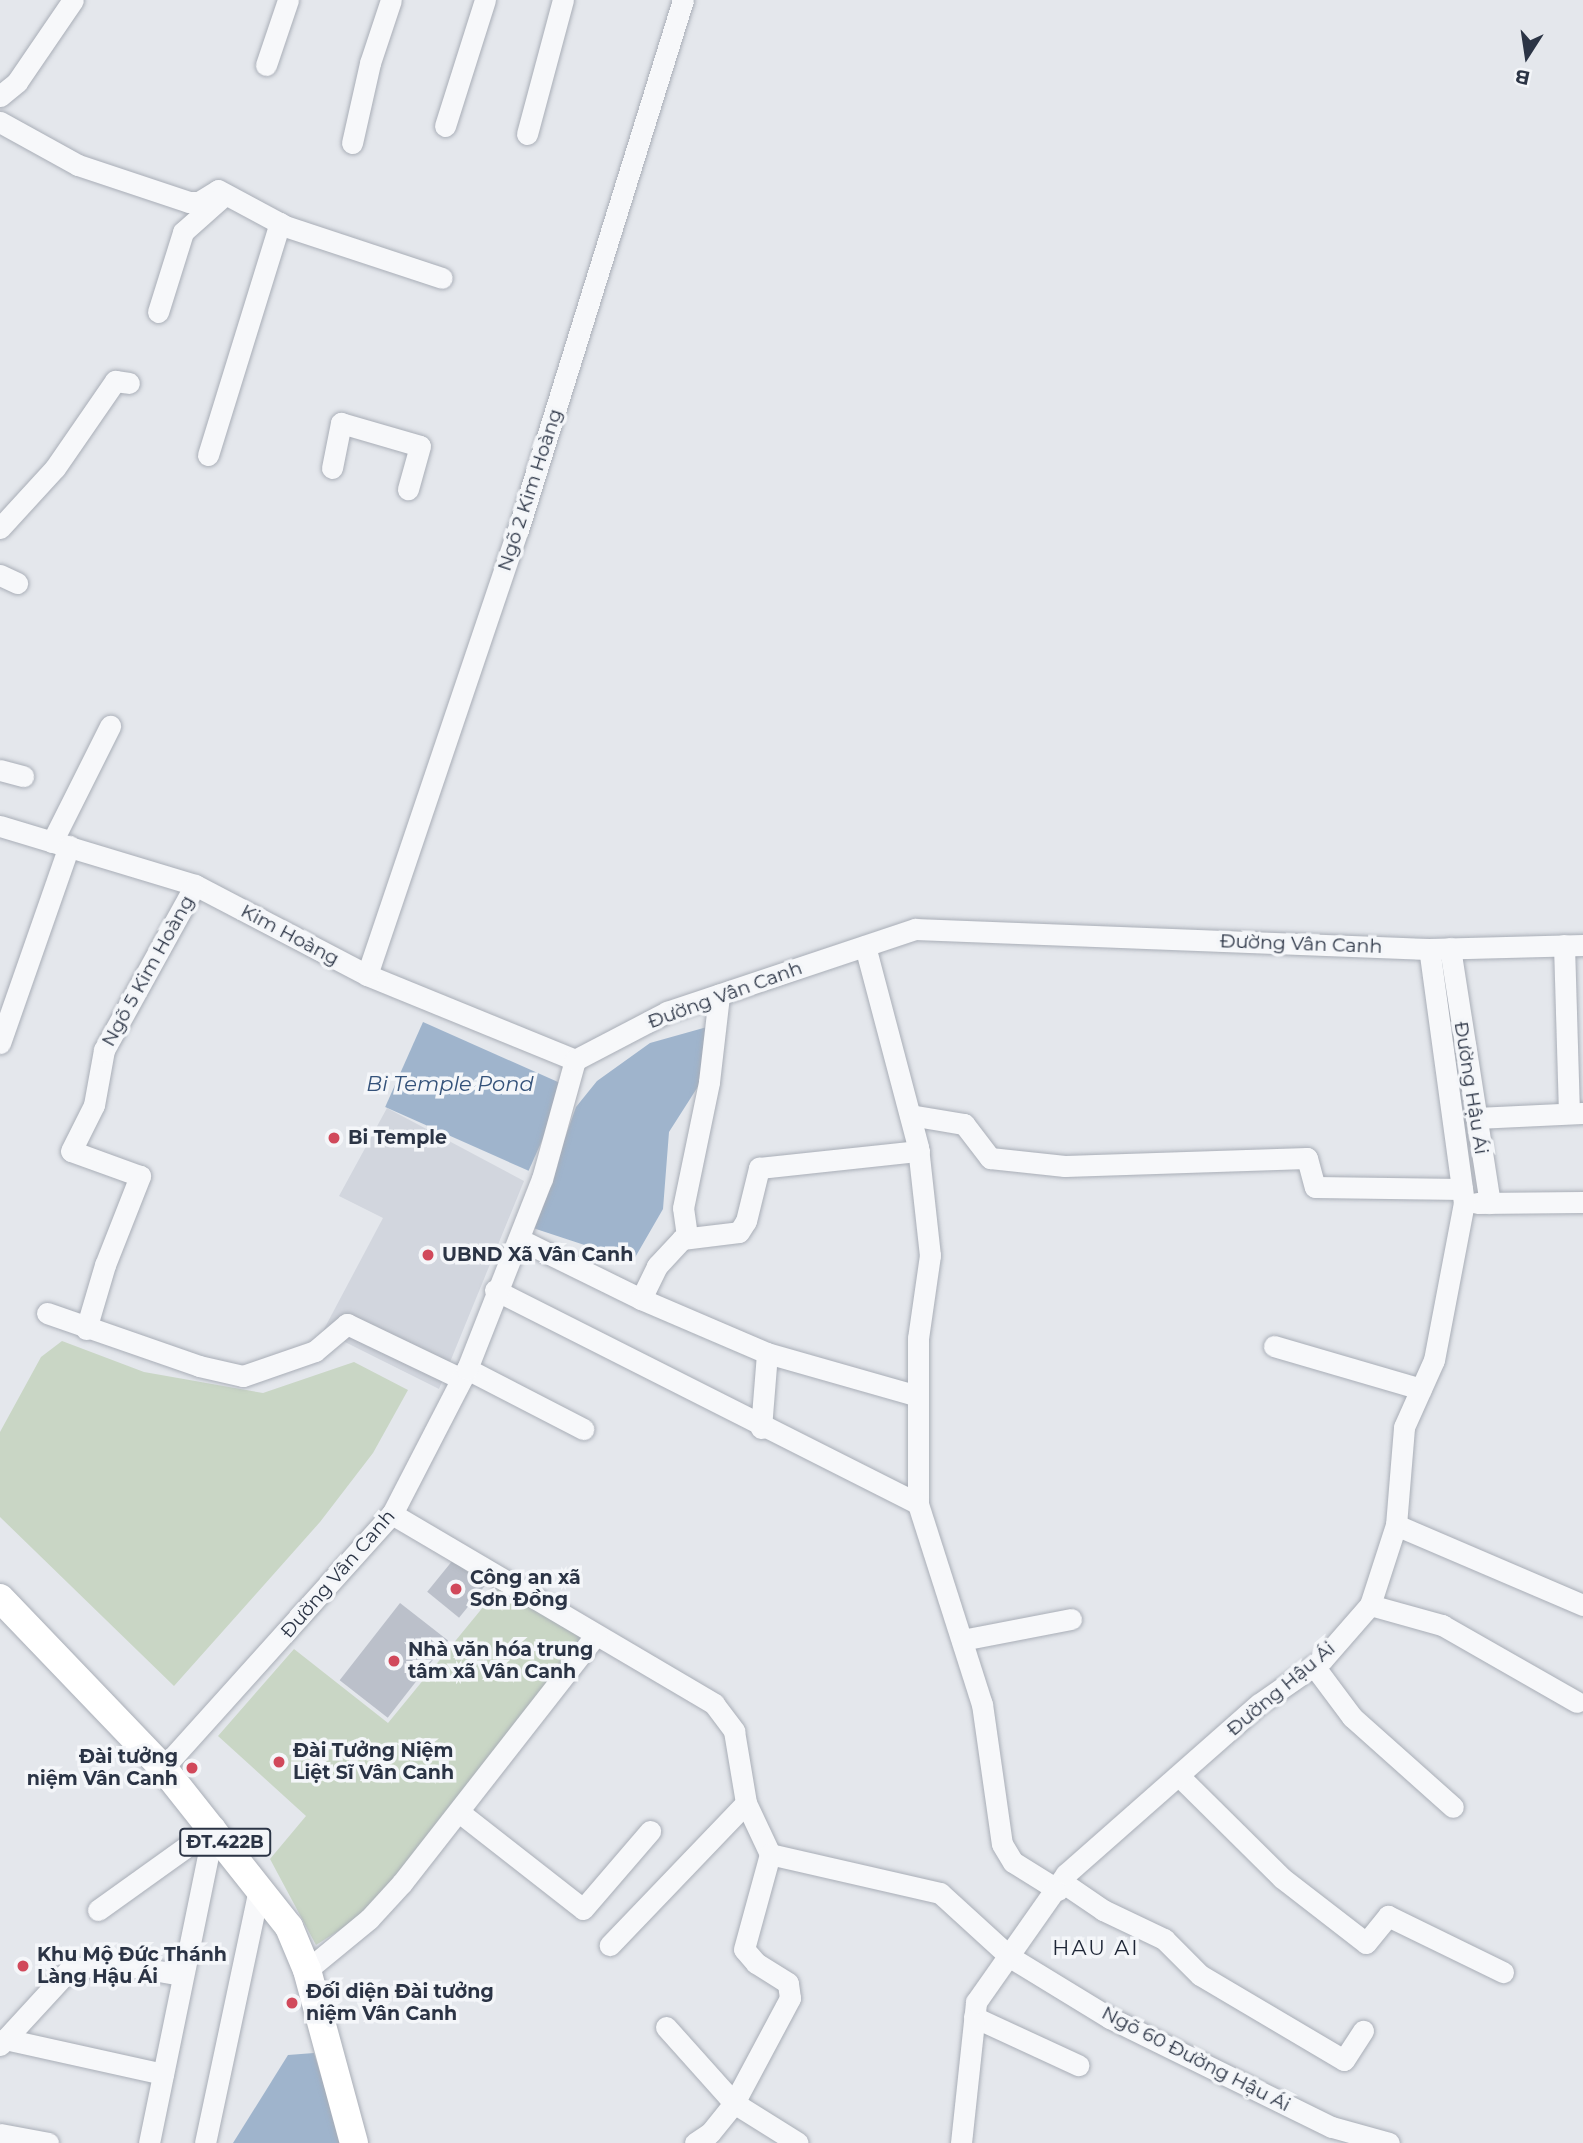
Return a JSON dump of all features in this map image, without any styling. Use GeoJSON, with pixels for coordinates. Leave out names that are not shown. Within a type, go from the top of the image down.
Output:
{"type":"FeatureCollection","features":[{"type":"Feature","properties":{"kind":"main road","name":"ĐT.422B"},"geometry":{"type":"LineString","coordinates":[[0,1598],[163,1768],[214,1827],[289,1927],[307,1970],[354,2143]]}},
{"type":"Feature","properties":{"kind":"street"},"geometry":{"type":"LineString","coordinates":[[0,96],[17,82],[73,0]]}},
{"type":"Feature","properties":{"kind":"street"},"geometry":{"type":"LineString","coordinates":[[265,65],[288,0]]}},
{"type":"Feature","properties":{"kind":"street"},"geometry":{"type":"LineString","coordinates":[[352,143],[370,63],[391,0]]}},
{"type":"Feature","properties":{"kind":"street"},"geometry":{"type":"LineString","coordinates":[[445,125],[485,0]]}},
{"type":"Feature","properties":{"kind":"street"},"geometry":{"type":"LineString","coordinates":[[527,134],[563,0]]}},
{"type":"Feature","properties":{"kind":"street","name":"Ngõ 2 Kim Hoàng"},"geometry":{"type":"LineString","coordinates":[[367,975],[518,530],[682,0]]}},
{"type":"Feature","properties":{"kind":"street"},"geometry":{"type":"LineString","coordinates":[[0,122],[78,165],[178,199],[199,202],[218,190],[280,223],[395,265],[442,278]]}},
{"type":"Feature","properties":{"kind":"street"},"geometry":{"type":"LineString","coordinates":[[158,312],[183,232],[219,205],[222,192]]}},
{"type":"Feature","properties":{"kind":"street"},"geometry":{"type":"LineString","coordinates":[[208,455],[280,223]]}},
{"type":"Feature","properties":{"kind":"street"},"geometry":{"type":"LineString","coordinates":[[0,528],[55,468],[115,381],[129,383]]}},
{"type":"Feature","properties":{"kind":"street"},"geometry":{"type":"LineString","coordinates":[[332,468],[341,424],[420,446],[408,489]]}},
{"type":"Feature","properties":{"kind":"street"},"geometry":{"type":"LineString","coordinates":[[0,1043],[61,844],[110,726]]}},
{"type":"Feature","properties":{"kind":"street"},"geometry":{"type":"LineString","coordinates":[[0,770],[23,776]]}},
{"type":"Feature","properties":{"kind":"street","name":"Kim Hoàng"},"geometry":{"type":"LineString","coordinates":[[0,826],[195,885],[367,975],[575,1060]]}},
{"type":"Feature","properties":{"kind":"street","name":"Ngõ 5 Kim Hoàng"},"geometry":{"type":"LineString","coordinates":[[86,1329],[105,1265],[140,1176],[71,1151],[94,1105],[104,1050],[195,885]]}},
{"type":"Feature","properties":{"kind":"street","name":"Đường Vân Canh"},"geometry":{"type":"LineString","coordinates":[[163,1768],[392,1514],[465,1374],[495,1290],[519,1239],[542,1179],[575,1060],[667,1012],[915,929],[1439,949],[1574,945]]}},
{"type":"Feature","properties":{"kind":"street"},"geometry":{"type":"LineString","coordinates":[[1476,1118],[1576,1113],[1574,945]]}},
{"type":"Feature","properties":{"kind":"street"},"geometry":{"type":"LineString","coordinates":[[865,946],[919,1151],[930,1255],[918,1338],[918,1504],[982,1704],[1002,1844],[1013,1863],[1164,1939],[1200,1975],[1344,2060],[1363,2031]]}},
{"type":"Feature","properties":{"kind":"street","name":"Đường Hậu Ái"},"geometry":{"type":"LineString","coordinates":[[1439,949],[1476,1118],[1490,1202]]}},
{"type":"Feature","properties":{"kind":"street","name":"Đường Hậu Ái"},"geometry":{"type":"LineString","coordinates":[[961,2143],[976,2002],[1060,1886],[1259,1704],[1314,1666],[1370,1605],[1396,1524],[1404,1427],[1434,1360],[1463,1196],[1439,949]]}},
{"type":"Feature","properties":{"kind":"street"},"geometry":{"type":"LineString","coordinates":[[687,1236],[683,1208],[709,1082],[719,995]]}},
{"type":"Feature","properties":{"kind":"street"},"geometry":{"type":"LineString","coordinates":[[910,1115],[964,1124],[990,1158],[1065,1166],[1307,1158],[1315,1188],[1463,1196],[1490,1202],[1583,1202]]}},
{"type":"Feature","properties":{"kind":"street"},"geometry":{"type":"LineString","coordinates":[[641,1299],[657,1266],[687,1236],[739,1232],[746,1221],[755,1172],[767,1166],[919,1151]]}},
{"type":"Feature","properties":{"kind":"street"},"geometry":{"type":"LineString","coordinates":[[519,1239],[641,1299],[767,1353],[918,1396]]}},
{"type":"Feature","properties":{"kind":"street"},"geometry":{"type":"LineString","coordinates":[[495,1290],[761,1428],[918,1504]]}},
{"type":"Feature","properties":{"kind":"street"},"geometry":{"type":"LineString","coordinates":[[47,1313],[86,1329],[199,1366],[243,1376],[315,1351],[347,1324],[465,1374],[583,1429]]}},
{"type":"Feature","properties":{"kind":"street"},"geometry":{"type":"LineString","coordinates":[[1274,1346],[1421,1389]]}},
{"type":"Feature","properties":{"kind":"street"},"geometry":{"type":"LineString","coordinates":[[761,1428],[767,1353]]}},
{"type":"Feature","properties":{"kind":"street"},"geometry":{"type":"LineString","coordinates":[[392,1514],[714,1704],[734,1731],[746,1803],[770,1854],[744,1949],[757,1963],[788,1983],[791,1992],[770,2043],[734,2103],[710,2133],[695,2143]]}},
{"type":"Feature","properties":{"kind":"street"},"geometry":{"type":"LineString","coordinates":[[1396,1524],[1583,1605]]}},
{"type":"Feature","properties":{"kind":"street"},"geometry":{"type":"LineString","coordinates":[[1370,1605],[1442,1625],[1577,1702]]}},
{"type":"Feature","properties":{"kind":"street"},"geometry":{"type":"LineString","coordinates":[[962,1640],[1071,1619]]}},
{"type":"Feature","properties":{"kind":"street"},"geometry":{"type":"LineString","coordinates":[[307,1970],[369,1919],[459,1812],[596,1635]]}},
{"type":"Feature","properties":{"kind":"street"},"geometry":{"type":"LineString","coordinates":[[1314,1666],[1352,1717],[1453,1807]]}},
{"type":"Feature","properties":{"kind":"street"},"geometry":{"type":"LineString","coordinates":[[1179,1776],[1282,1878],[1366,1943],[1388,1916],[1503,1972]]}},
{"type":"Feature","properties":{"kind":"street"},"geometry":{"type":"LineString","coordinates":[[610,1945],[746,1803]]}},
{"type":"Feature","properties":{"kind":"street"},"geometry":{"type":"LineString","coordinates":[[459,1812],[583,1909],[650,1831]]}},
{"type":"Feature","properties":{"kind":"street"},"geometry":{"type":"LineString","coordinates":[[98,1910],[214,1827]]}},
{"type":"Feature","properties":{"kind":"street"},"geometry":{"type":"LineString","coordinates":[[149,2143],[214,1827]]}},
{"type":"Feature","properties":{"kind":"street","name":"Ngõ 60 Đường Hậu Ái"},"geometry":{"type":"LineString","coordinates":[[770,1854],[940,1893],[1010,1957],[1143,2035],[1330,2135],[1390,2143]]}},
{"type":"Feature","properties":{"kind":"street"},"geometry":{"type":"LineString","coordinates":[[205,2143],[259,1888]]}},
{"type":"Feature","properties":{"kind":"street"},"geometry":{"type":"LineString","coordinates":[[2,2042],[69,1969],[111,1963],[183,1975]]}},
{"type":"Feature","properties":{"kind":"street"},"geometry":{"type":"LineString","coordinates":[[974,2017],[1077,2065]]}},
{"type":"Feature","properties":{"kind":"street"},"geometry":{"type":"LineString","coordinates":[[666,2027],[734,2103],[797,2143]]}},
{"type":"Feature","properties":{"kind":"street"},"geometry":{"type":"LineString","coordinates":[[2,2042],[163,2074]]}},
{"type":"Feature","properties":{"kind":"street"},"geometry":{"type":"LineString","coordinates":[[0,2134],[48,2143]]}},
{"type":"Feature","properties":{"kind":"shaded area","name":"UBND Xã Vân Canh"},"geometry":{"type":"Polygon","coordinates":[[[387,1108],[524,1181],[439,1389],[323,1331],[383,1218],[339,1196],[387,1108]]]}},
{"type":"Feature","properties":{"kind":"green space"},"geometry":{"type":"Polygon","coordinates":[[[62,1341],[144,1372],[263,1393],[354,1362],[408,1390],[373,1453],[320,1522],[174,1686],[0,1517],[0,1432],[41,1357],[62,1341]]]}},
{"type":"Feature","properties":{"kind":"green space"},"geometry":{"type":"Polygon","coordinates":[[[502,1584],[586,1637],[365,1914],[316,1945],[270,1859],[306,1816],[218,1736],[294,1649],[388,1723],[502,1584]]]}},
{"type":"Feature","properties":{"kind":"water","name":"Bi Temple Pond"},"geometry":{"type":"Polygon","coordinates":[[[423,1022],[566,1086],[529,1171],[385,1107],[423,1022]]]}},
{"type":"Feature","properties":{"kind":"water"},"geometry":{"type":"Polygon","coordinates":[[[707,1027],[699,1085],[669,1132],[663,1209],[633,1261],[533,1228],[576,1107],[597,1081],[650,1043],[707,1027]]]}},
{"type":"Feature","properties":{"kind":"water"},"geometry":{"type":"Polygon","coordinates":[[[314,2053],[342,2143],[233,2143],[288,2055],[314,2053]]]}},
{"type":"Feature","properties":{"kind":"building","name":"Công an xã Sơn Đồng"},"geometry":{"type":"Polygon","coordinates":[[[453,1560],[485,1586],[459,1618],[427,1592],[453,1560]]]}},
{"type":"Feature","properties":{"kind":"building","name":"Nhà văn hóa trung tâm xã Vân Canh"},"geometry":{"type":"Polygon","coordinates":[[[400,1603],[448,1641],[388,1718],[340,1680],[400,1603]]]}},
{"type":"Feature","properties":{"kind":"place","name":"Bi Temple"},"geometry":{"type":"Point","coordinates":[334,1138]}},
{"type":"Feature","properties":{"kind":"place","name":"UBND Xã Vân Canh"},"geometry":{"type":"Point","coordinates":[428,1255]}},
{"type":"Feature","properties":{"kind":"place","name":"Công an xã Sơn Đồng"},"geometry":{"type":"Point","coordinates":[456,1589]}},
{"type":"Feature","properties":{"kind":"place","name":"Nhà văn hóa trung tâm xã Vân Canh"},"geometry":{"type":"Point","coordinates":[394,1661]}},
{"type":"Feature","properties":{"kind":"place","name":"Đài Tưởng Niệm Liệt Sĩ Vân Canh"},"geometry":{"type":"Point","coordinates":[279,1762]}},
{"type":"Feature","properties":{"kind":"place","name":"Đài tưởng niệm Vân Canh"},"geometry":{"type":"Point","coordinates":[192,1768]}},
{"type":"Feature","properties":{"kind":"place","name":"Khu Mộ Đức Thánh Làng Hậu Ái"},"geometry":{"type":"Point","coordinates":[23,1966]}},
{"type":"Feature","properties":{"kind":"place","name":"Đối diện Đài tưởng niệm Vân Canh"},"geometry":{"type":"Point","coordinates":[292,2003]}},
{"type":"Feature","properties":{"kind":"district","name":"HAU AI"},"geometry":{"type":"Point","coordinates":[1096,1948]}}]}
